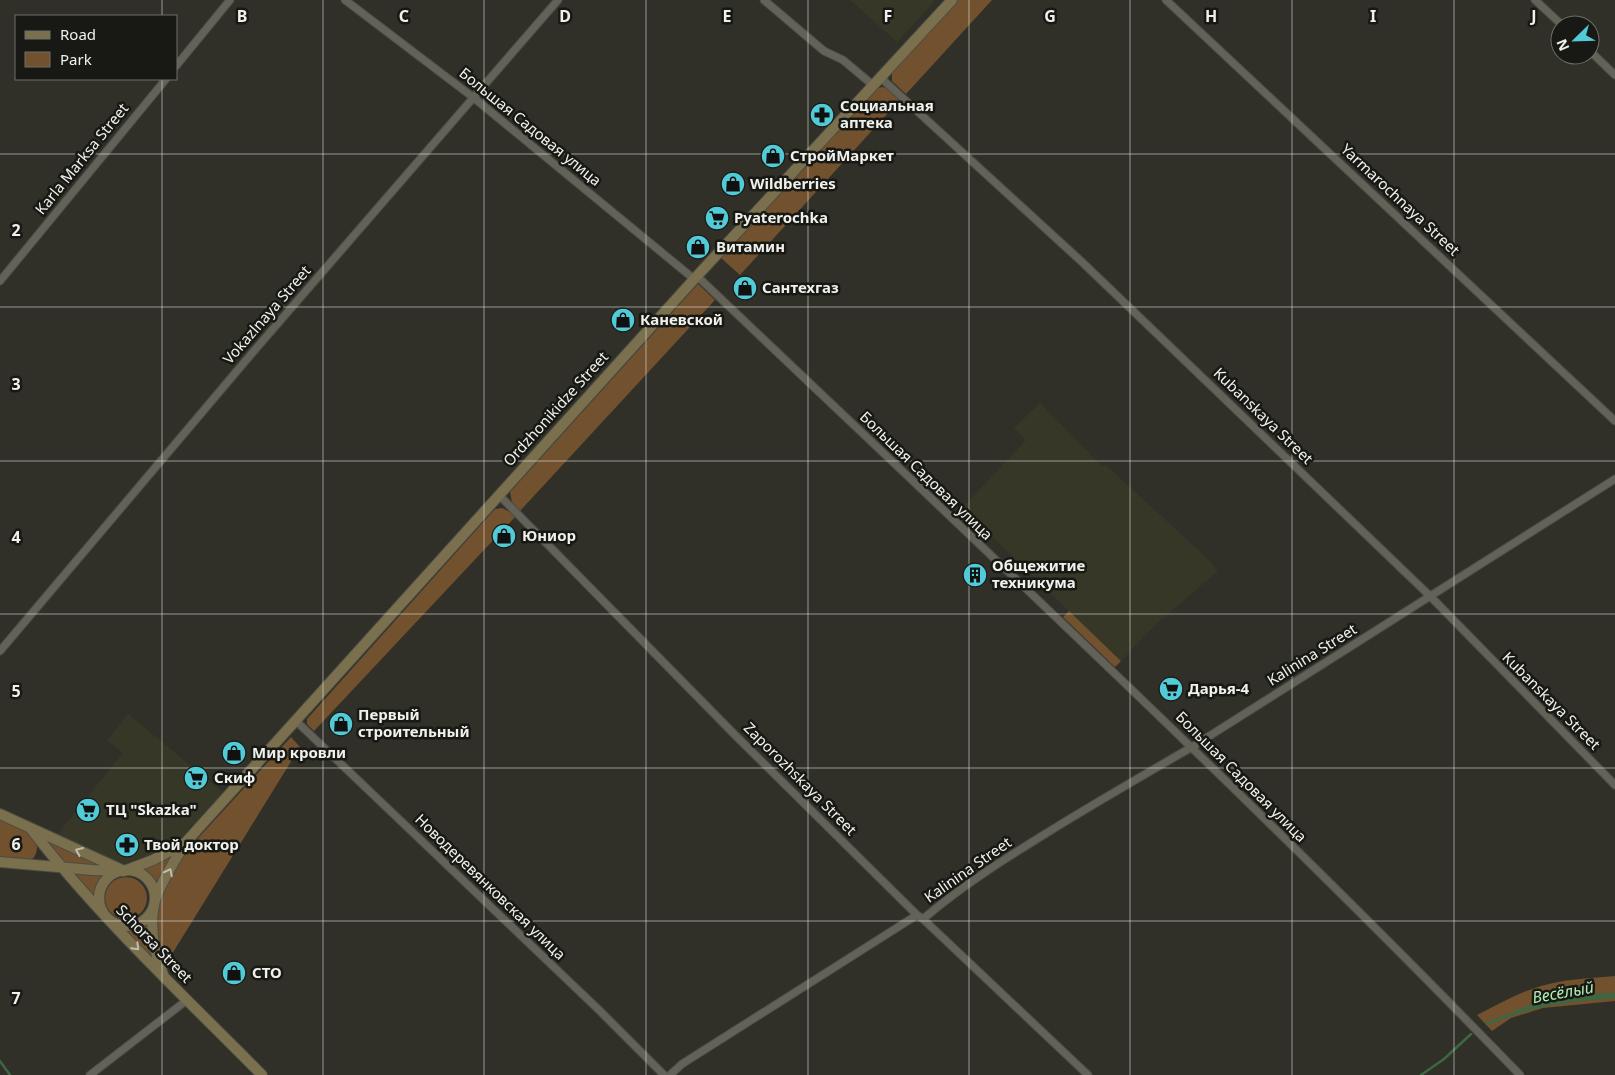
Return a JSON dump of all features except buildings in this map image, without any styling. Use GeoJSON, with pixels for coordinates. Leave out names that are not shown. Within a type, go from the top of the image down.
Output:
{"type":"FeatureCollection","features":[{"type":"Feature","properties":{"kind":"main road","name":"Ordzhonikidze Street"},"geometry":{"type":"LineString","coordinates":[[186,842],[695,278],[952,0]]}},
{"type":"Feature","properties":{"kind":"main road","name":"Schorsa Street"},"geometry":{"type":"LineString","coordinates":[[0,814],[124,871]]}},
{"type":"Feature","properties":{"kind":"main road","name":"Schorsa Street"},"geometry":{"type":"LineString","coordinates":[[31,829],[61,868],[107,917],[262,1075]]}},
{"type":"Feature","properties":{"kind":"main road"},"geometry":{"type":"LineString","coordinates":[[186,842],[169,872],[149,915],[135,925],[126,926],[118,924],[107,917],[100,905],[100,891],[107,879],[114,873],[152,860],[186,842]]}},
{"type":"Feature","properties":{"kind":"main road"},"geometry":{"type":"LineString","coordinates":[[0,862],[135,872],[146,878],[154,892],[154,946],[164,977]]}},
{"type":"Feature","properties":{"kind":"street"},"geometry":{"type":"LineString","coordinates":[[178,64],[230,0]]}},
{"type":"Feature","properties":{"kind":"street","name":"Большая Садовая улица"},"geometry":{"type":"LineString","coordinates":[[345,0],[474,98],[695,278],[1192,748],[1457,1010],[1520,1075]]}},
{"type":"Feature","properties":{"kind":"street","name":"Vokazlnaya Street"},"geometry":{"type":"LineString","coordinates":[[0,651],[253,352],[558,0]]}},
{"type":"Feature","properties":{"kind":"street"},"geometry":{"type":"LineString","coordinates":[[764,0],[824,51],[843,60],[874,86]]}},
{"type":"Feature","properties":{"kind":"street","name":"Yarmarochnaya Street"},"geometry":{"type":"LineString","coordinates":[[1166,0],[1615,421]]}},
{"type":"Feature","properties":{"kind":"street"},"geometry":{"type":"LineString","coordinates":[[1535,0],[1551,15]]}},
{"type":"Feature","properties":{"kind":"street"},"geometry":{"type":"LineString","coordinates":[[1600,61],[1615,75]]}},
{"type":"Feature","properties":{"kind":"street","name":"Kubanskaya Street"},"geometry":{"type":"LineString","coordinates":[[881,78],[1082,262],[1430,596],[1615,785]]}},
{"type":"Feature","properties":{"kind":"street","name":"Karla Marksa Street"},"geometry":{"type":"LineString","coordinates":[[0,281],[165,80]]}},
{"type":"Feature","properties":{"kind":"street","name":"Kalinina Street"},"geometry":{"type":"LineString","coordinates":[[670,1075],[682,1064],[920,917],[994,865],[1133,781],[1192,748],[1615,479]]}},
{"type":"Feature","properties":{"kind":"street","name":"Zaporozhskaya Street"},"geometry":{"type":"LineString","coordinates":[[499,495],[737,737],[920,917],[1088,1075]]}},
{"type":"Feature","properties":{"kind":"street","name":"Новодеревянковская улица"},"geometry":{"type":"LineString","coordinates":[[296,721],[599,1010],[664,1075]]}},
{"type":"Feature","properties":{"kind":"street"},"geometry":{"type":"LineString","coordinates":[[90,1075],[187,1000]]}},
{"type":"Feature","properties":{"kind":"shaded area"},"geometry":{"type":"Polygon","coordinates":[[[850,0],[932,0],[934,2],[897,42],[850,0]]]}},
{"type":"Feature","properties":{"kind":"shaded area"},"geometry":{"type":"Polygon","coordinates":[[[1040,403],[1102,466],[1106,465],[1209,560],[1218,571],[1155,625],[1121,661],[962,508],[1026,440],[1014,428],[1040,403]]]}},
{"type":"Feature","properties":{"kind":"shaded area"},"geometry":{"type":"Polygon","coordinates":[[[128,714],[223,792],[178,841],[150,857],[121,868],[56,836],[123,753],[107,740],[128,714]]]}},
{"type":"Feature","properties":{"kind":"shaded area"},"geometry":{"type":"Polygon","coordinates":[[[1615,993],[1615,998],[1554,1005],[1494,1022],[1495,1019],[1527,1006],[1549,1000],[1580,994],[1615,993]]]}},
{"type":"Feature","properties":{"kind":"green space"},"geometry":{"type":"Polygon","coordinates":[[[958,0],[992,0],[906,94],[892,81],[892,73],[958,0]]]}},
{"type":"Feature","properties":{"kind":"green space"},"geometry":{"type":"Polygon","coordinates":[[[878,88],[887,88],[900,100],[740,275],[721,258],[878,88]]]}},
{"type":"Feature","properties":{"kind":"green space"},"geometry":{"type":"Polygon","coordinates":[[[698,284],[715,300],[520,511],[512,503],[510,492],[698,284]]]}},
{"type":"Feature","properties":{"kind":"green space"},"geometry":{"type":"Polygon","coordinates":[[[502,508],[515,517],[314,731],[307,724],[307,719],[495,509],[502,508]]]}},
{"type":"Feature","properties":{"kind":"green space"},"geometry":{"type":"Polygon","coordinates":[[[962,508],[985,530],[979,536],[956,515],[962,508]]]}},
{"type":"Feature","properties":{"kind":"green space"},"geometry":{"type":"Polygon","coordinates":[[[1069,611],[1121,661],[1115,667],[1063,617],[1069,611]]]}},
{"type":"Feature","properties":{"kind":"green space"},"geometry":{"type":"Polygon","coordinates":[[[291,737],[300,747],[164,967],[158,940],[158,912],[165,889],[176,867],[190,847],[291,737]]]}},
{"type":"Feature","properties":{"kind":"green space"},"geometry":{"type":"Polygon","coordinates":[[[0,818],[26,830],[35,840],[37,846],[36,854],[32,859],[21,861],[0,859],[0,818]]]}},
{"type":"Feature","properties":{"kind":"green space"},"geometry":{"type":"Polygon","coordinates":[[[43,838],[107,868],[64,865],[43,838]]]}},
{"type":"Feature","properties":{"kind":"green space"},"geometry":{"type":"Polygon","coordinates":[[[175,853],[158,885],[148,873],[141,869],[175,853]]]}},
{"type":"Feature","properties":{"kind":"green space"},"geometry":{"type":"Polygon","coordinates":[[[72,873],[104,876],[97,886],[95,897],[72,873]]]}},
{"type":"Feature","properties":{"kind":"green space"},"geometry":{"type":"Polygon","coordinates":[[[130,877],[138,880],[144,886],[147,898],[144,910],[138,916],[122,919],[114,916],[108,910],[105,894],[108,886],[114,880],[130,877]]]}},
{"type":"Feature","properties":{"kind":"green space"},"geometry":{"type":"Polygon","coordinates":[[[150,920],[153,958],[126,931],[143,927],[150,920]]]}},
{"type":"Feature","properties":{"kind":"green space"},"geometry":{"type":"Polygon","coordinates":[[[1615,976],[1615,1001],[1543,1008],[1511,1018],[1492,1031],[1477,1015],[1517,995],[1541,986],[1569,980],[1615,976]]]}},
{"type":"Feature","properties":{"kind":"waterway","name":"Весёлый"},"geometry":{"type":"LineString","coordinates":[[1487,1024],[1497,1020]]}},
{"type":"Feature","properties":{"kind":"waterway","name":"Весёлый"},"geometry":{"type":"LineString","coordinates":[[1421,1075],[1444,1059],[1471,1034]]}},
{"type":"Feature","properties":{"kind":"waterway","name":"Весёлый"},"geometry":{"type":"LineString","coordinates":[[0,1061],[10,1075]]}},
{"type":"Feature","properties":{"kind":"place","name":"Социальная аптека"},"geometry":{"type":"Point","coordinates":[822,115]}},
{"type":"Feature","properties":{"kind":"place","name":"СтройМаркет"},"geometry":{"type":"Point","coordinates":[773,156]}},
{"type":"Feature","properties":{"kind":"place","name":"Wildberries"},"geometry":{"type":"Point","coordinates":[733,184]}},
{"type":"Feature","properties":{"kind":"place","name":"Pyaterochka"},"geometry":{"type":"Point","coordinates":[717,218]}},
{"type":"Feature","properties":{"kind":"place","name":"Витамин"},"geometry":{"type":"Point","coordinates":[698,247]}},
{"type":"Feature","properties":{"kind":"place","name":"Сантехгаз"},"geometry":{"type":"Point","coordinates":[745,288]}},
{"type":"Feature","properties":{"kind":"place","name":"Каневской"},"geometry":{"type":"Point","coordinates":[623,320]}},
{"type":"Feature","properties":{"kind":"place","name":"Юниор"},"geometry":{"type":"Point","coordinates":[504,536]}},
{"type":"Feature","properties":{"kind":"place","name":"Общежитие техникума"},"geometry":{"type":"Point","coordinates":[975,575]}},
{"type":"Feature","properties":{"kind":"place","name":"Дарья-4"},"geometry":{"type":"Point","coordinates":[1171,689]}},
{"type":"Feature","properties":{"kind":"place","name":"Первый строительный"},"geometry":{"type":"Point","coordinates":[341,724]}},
{"type":"Feature","properties":{"kind":"place","name":"Мир кровли"},"geometry":{"type":"Point","coordinates":[234,753]}},
{"type":"Feature","properties":{"kind":"place","name":"Скиф"},"geometry":{"type":"Point","coordinates":[196,778]}},
{"type":"Feature","properties":{"kind":"place","name":"ТЦ \"Skazka\""},"geometry":{"type":"Point","coordinates":[88,810]}},
{"type":"Feature","properties":{"kind":"place","name":"Твой доктор"},"geometry":{"type":"Point","coordinates":[127,845]}},
{"type":"Feature","properties":{"kind":"place","name":"СТО"},"geometry":{"type":"Point","coordinates":[234,973]}}]}
